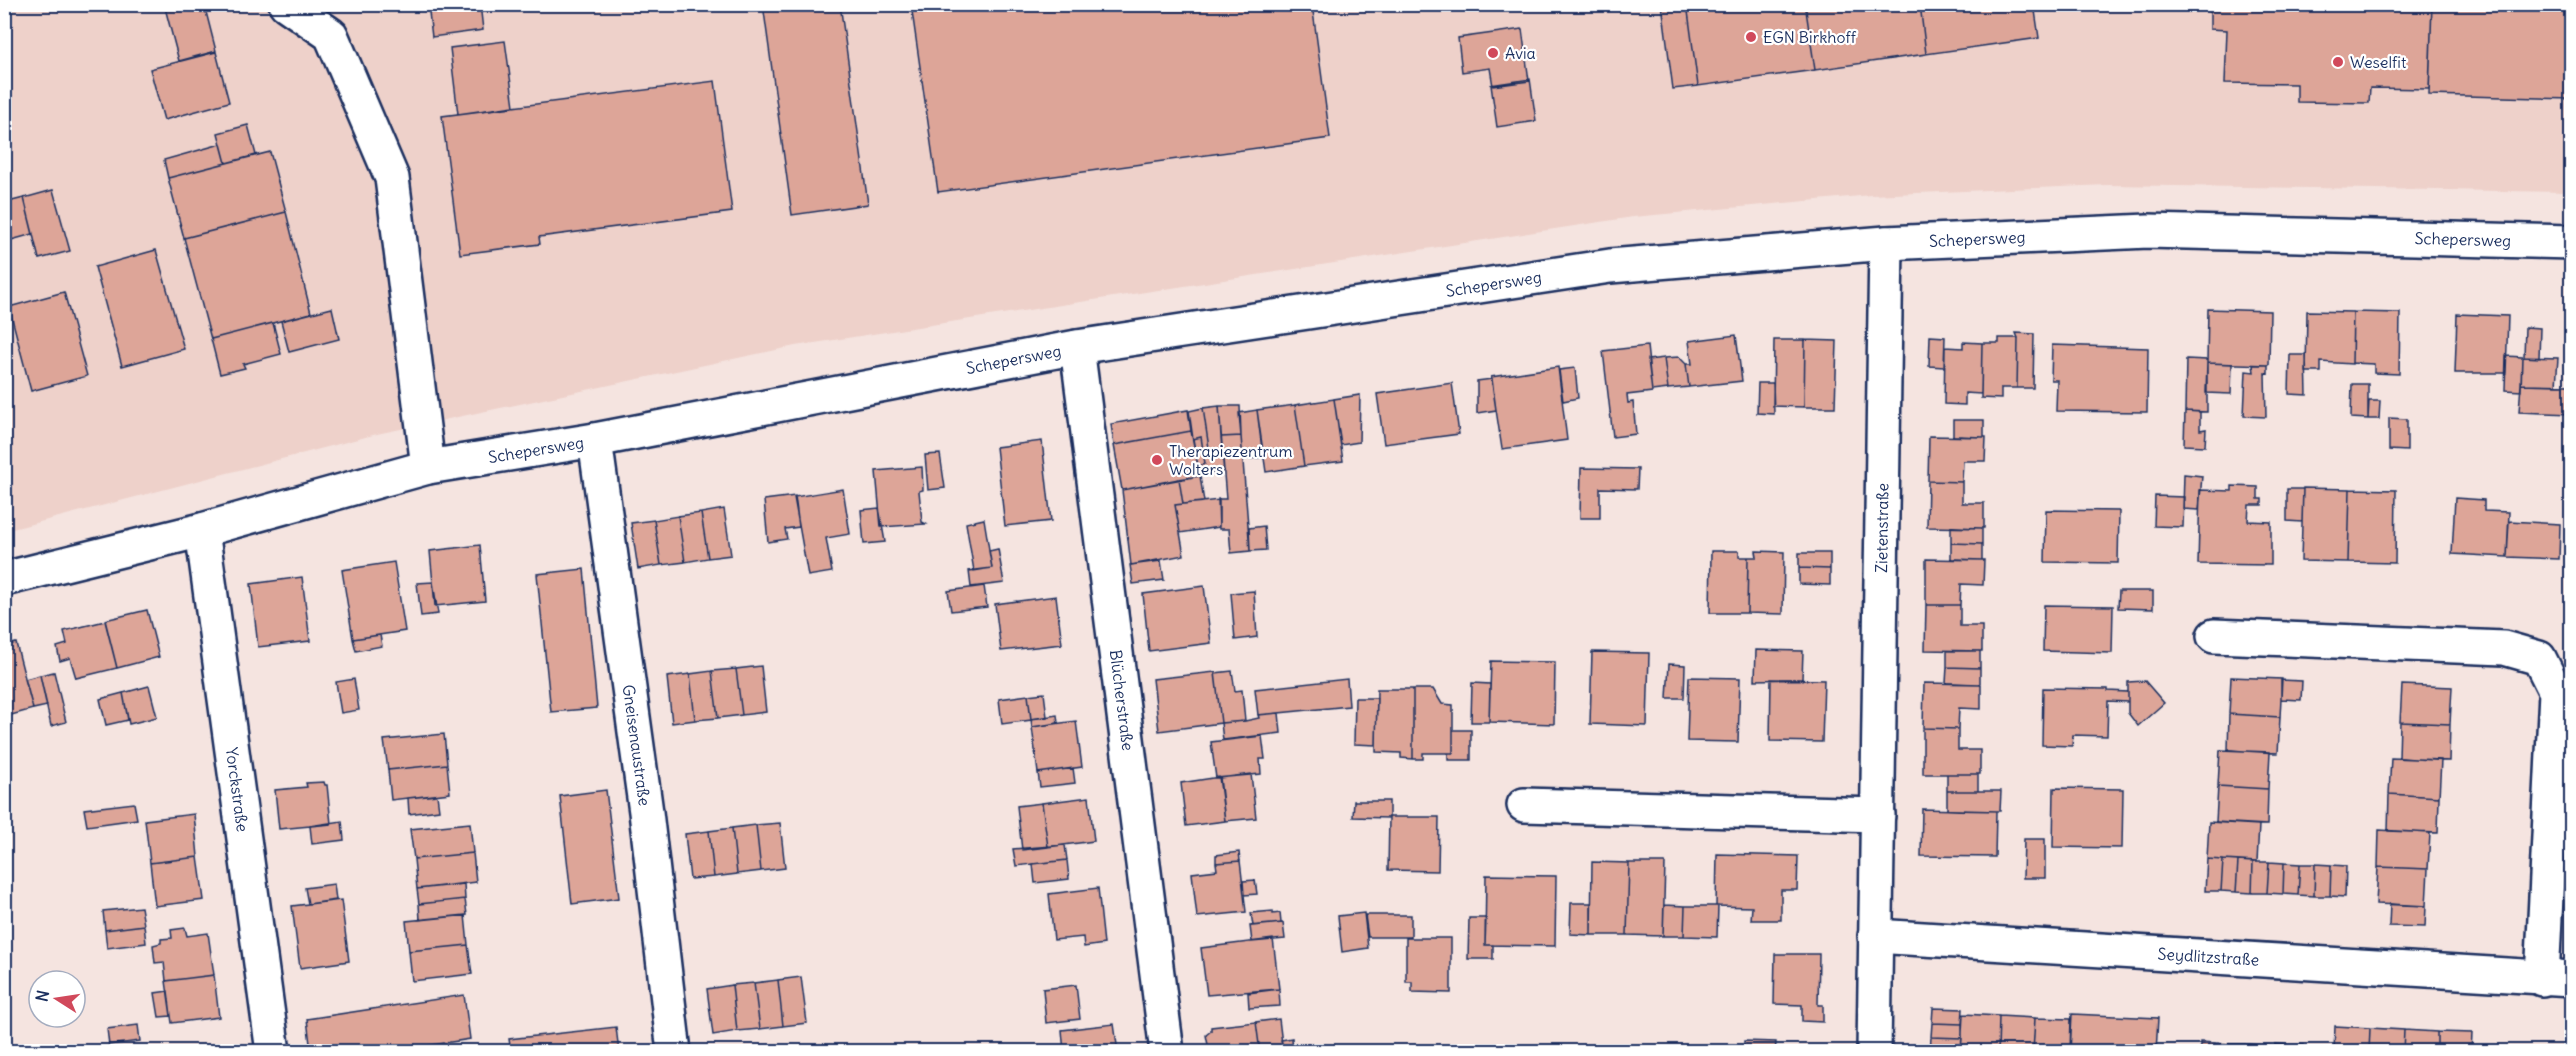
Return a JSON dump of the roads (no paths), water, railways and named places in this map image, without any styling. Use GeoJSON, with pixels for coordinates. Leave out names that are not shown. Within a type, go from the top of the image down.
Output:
{"type":"FeatureCollection","features":[{"type":"Feature","properties":{"kind":"street"},"geometry":{"type":"LineString","coordinates":[[286,4],[331,35],[392,178],[428,467]]}},
{"type":"Feature","properties":{"kind":"street","name":"Schepersweg"},"geometry":{"type":"LineString","coordinates":[[4,579],[202,530],[428,467],[595,440],[1077,347],[1610,266],[1886,243],[2148,231],[2571,242]]}},
{"type":"Feature","properties":{"kind":"street","name":"Zietenstraße"},"geometry":{"type":"LineString","coordinates":[[1874,1052],[1886,243]]}},
{"type":"Feature","properties":{"kind":"street","name":"Blücherstraße"},"geometry":{"type":"LineString","coordinates":[[1077,347],[1167,1052]]}},
{"type":"Feature","properties":{"kind":"street","name":"Gneisenaustraße"},"geometry":{"type":"LineString","coordinates":[[595,440],[646,812],[674,1052]]}},
{"type":"Feature","properties":{"kind":"street","name":"Yorckstraße"},"geometry":{"type":"LineString","coordinates":[[202,530],[273,1052]]}},
{"type":"Feature","properties":{"kind":"street","name":"Seydlitzstraße"},"geometry":{"type":"LineString","coordinates":[[1875,936],[2557,979],[2556,692],[2539,658],[2504,648],[2214,636]]}},
{"type":"Feature","properties":{"kind":"street"},"geometry":{"type":"LineString","coordinates":[[1524,805],[1878,815]]}},
{"type":"Feature","properties":{"kind":"place","name":"EGN Birkhoff"},"geometry":{"type":"Point","coordinates":[1751,37]}},
{"type":"Feature","properties":{"kind":"place","name":"Avia"},"geometry":{"type":"Point","coordinates":[1493,53]}},
{"type":"Feature","properties":{"kind":"place","name":"Weselfit"},"geometry":{"type":"Point","coordinates":[2338,62]}},
{"type":"Feature","properties":{"kind":"place","name":"Therapiezentrum Wolters"},"geometry":{"type":"Point","coordinates":[1157,460]}}]}
